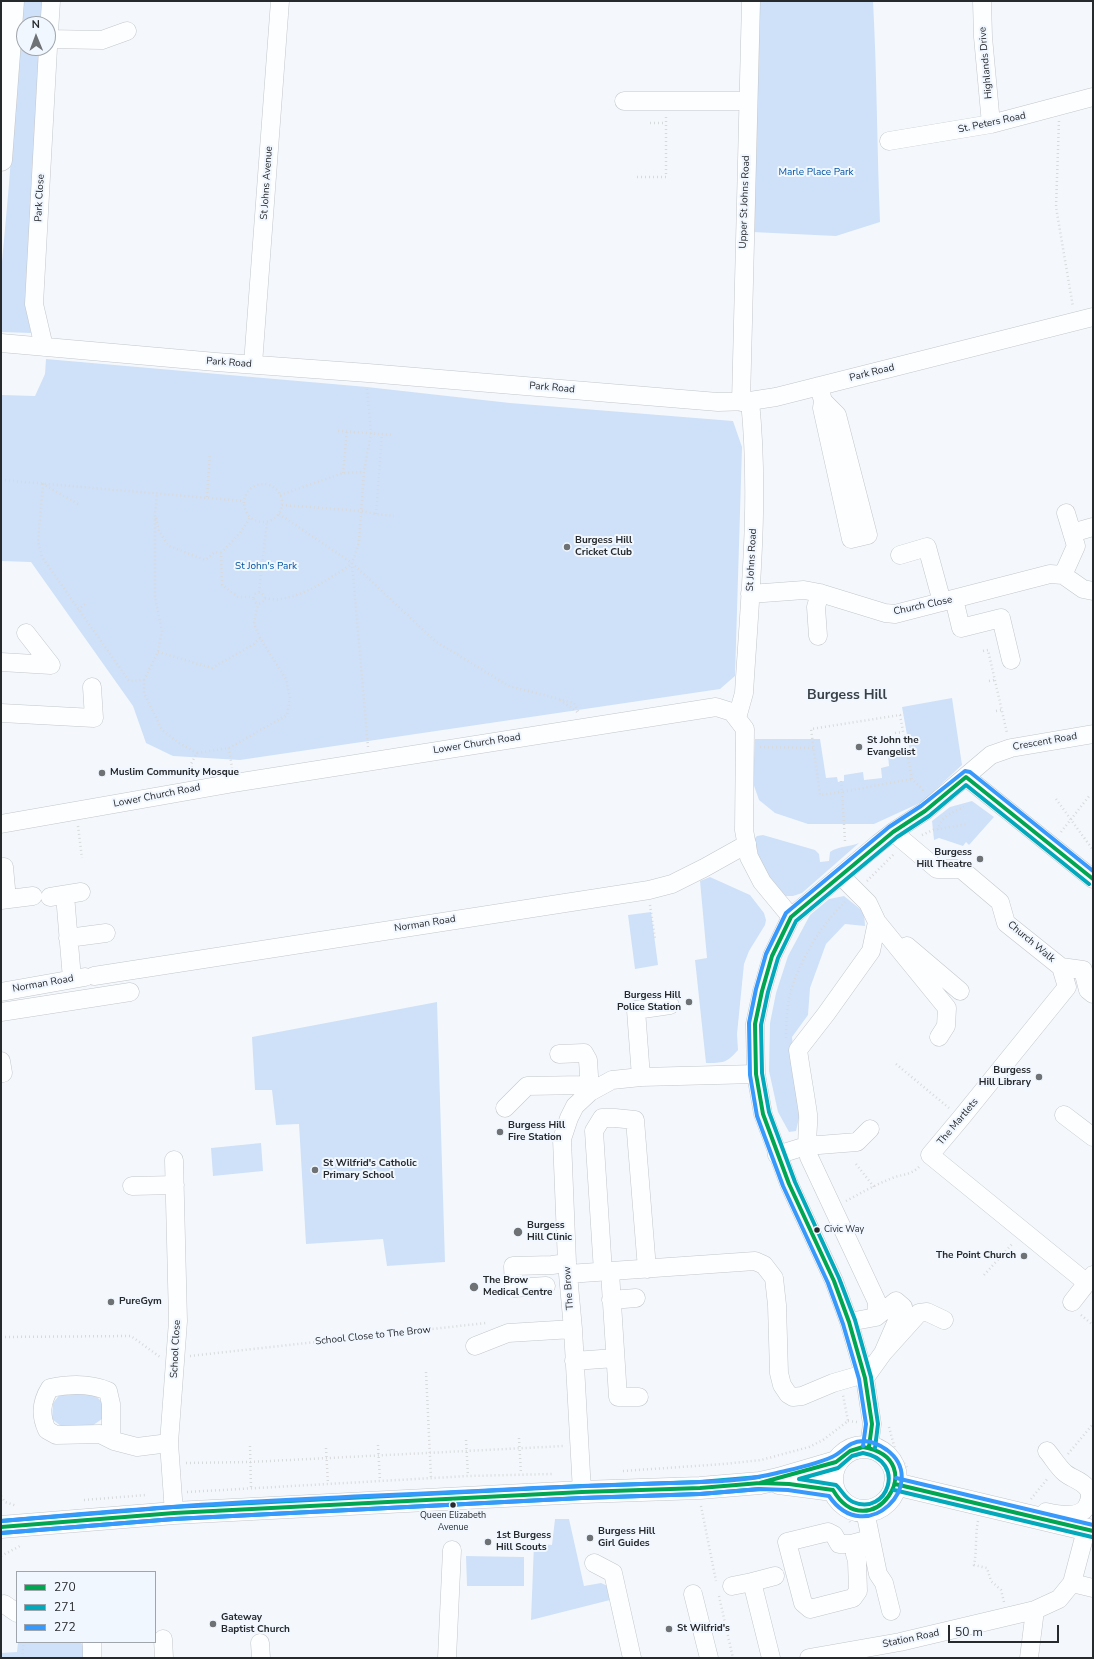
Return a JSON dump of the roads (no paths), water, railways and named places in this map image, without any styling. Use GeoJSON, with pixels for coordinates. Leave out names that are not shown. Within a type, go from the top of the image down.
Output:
{"type":"FeatureCollection","features":[{"type":"Feature","properties":{"kind":"main road"},"geometry":{"type":"LineString","coordinates":[[1,160],[3,107],[13,1]]}},
{"type":"Feature","properties":{"kind":"main road"},"geometry":{"type":"LineString","coordinates":[[859,1447],[877,1449],[884,1454],[890,1461],[896,1475],[895,1484],[887,1501],[874,1509],[865,1511],[846,1505],[833,1490],[831,1476],[836,1462],[841,1455],[849,1450],[859,1447]]}},
{"type":"Feature","properties":{"kind":"main road"},"geometry":{"type":"LineString","coordinates":[[1,1527],[174,1513],[582,1492],[700,1488],[778,1479],[836,1462]]}},
{"type":"Feature","properties":{"kind":"main road"},"geometry":{"type":"LineString","coordinates":[[760,1482],[833,1490]]}},
{"type":"Feature","properties":{"kind":"main road","name":"Station Road"},"geometry":{"type":"LineString","coordinates":[[895,1484],[1090,1531]]}},
{"type":"Feature","properties":{"kind":"street","name":"Park Close"},"geometry":{"type":"LineString","coordinates":[[50,16],[51,1]]}},
{"type":"Feature","properties":{"kind":"street","name":"St Johns Avenue"},"geometry":{"type":"LineString","coordinates":[[253,364],[280,1]]}},
{"type":"Feature","properties":{"kind":"street","name":"Upper St Johns Road"},"geometry":{"type":"LineString","coordinates":[[745,402],[750,1]]}},
{"type":"Feature","properties":{"kind":"street","name":"Highlands Drive"},"geometry":{"type":"LineString","coordinates":[[982,1],[991,124]]}},
{"type":"Feature","properties":{"kind":"street"},"geometry":{"type":"LineString","coordinates":[[56,39],[102,40],[127,31]]}},
{"type":"Feature","properties":{"kind":"street","name":"Park Close"},"geometry":{"type":"LineString","coordinates":[[44,347],[34,304],[48,56]]}},
{"type":"Feature","properties":{"kind":"street","name":"St. Peters Road"},"geometry":{"type":"LineString","coordinates":[[889,141],[991,124],[1093,97]]}},
{"type":"Feature","properties":{"kind":"street"},"geometry":{"type":"LineString","coordinates":[[624,101],[748,101]]}},
{"type":"Feature","properties":{"kind":"street","name":"Park Road"},"geometry":{"type":"LineString","coordinates":[[1,343],[216,368],[253,364],[368,372],[710,401],[745,402],[776,397],[821,394],[1093,317]]}},
{"type":"Feature","properties":{"kind":"street"},"geometry":{"type":"LineString","coordinates":[[821,394],[837,414],[868,535],[851,539],[822,408],[821,394]]}},
{"type":"Feature","properties":{"kind":"street","name":"St Johns Road"},"geometry":{"type":"LineString","coordinates":[[737,718],[744,693],[755,495],[754,432],[745,402]]}},
{"type":"Feature","properties":{"kind":"street"},"geometry":{"type":"LineString","coordinates":[[1066,513],[1076,546],[1063,575],[1083,589],[1093,591]]}},
{"type":"Feature","properties":{"kind":"street"},"geometry":{"type":"LineString","coordinates":[[1072,533],[1093,526]]}},
{"type":"Feature","properties":{"kind":"street"},"geometry":{"type":"LineString","coordinates":[[900,554],[927,547],[948,601],[961,628],[1000,618],[1011,660]]}},
{"type":"Feature","properties":{"kind":"street","name":"Church Close"},"geometry":{"type":"LineString","coordinates":[[750,594],[804,590],[820,593],[885,613],[895,614],[1050,574],[1063,575]]}},
{"type":"Feature","properties":{"kind":"street"},"geometry":{"type":"LineString","coordinates":[[818,636],[816,607],[820,593]]}},
{"type":"Feature","properties":{"kind":"street"},"geometry":{"type":"LineString","coordinates":[[1,662],[51,665],[26,632]]}},
{"type":"Feature","properties":{"kind":"street"},"geometry":{"type":"LineString","coordinates":[[1,713],[94,718],[92,687]]}},
{"type":"Feature","properties":{"kind":"street","name":"Lower Church Road"},"geometry":{"type":"LineString","coordinates":[[1,824],[76,812],[196,789],[716,707],[732,712],[737,718]]}},
{"type":"Feature","properties":{"kind":"street"},"geometry":{"type":"LineString","coordinates":[[737,718],[745,729],[744,830],[749,857],[762,882],[791,917],[772,956],[762,990],[755,1024],[756,1074],[763,1114],[777,1155],[834,1281],[849,1322],[865,1376],[872,1424],[869,1447]]}},
{"type":"Feature","properties":{"kind":"street","name":"Crescent Road"},"geometry":{"type":"LineString","coordinates":[[791,917],[841,876],[900,837],[925,811],[992,755],[1011,748],[1093,734]]}},
{"type":"Feature","properties":{"kind":"street"},"geometry":{"type":"LineString","coordinates":[[966,777],[1093,879]]}},
{"type":"Feature","properties":{"kind":"street","name":"Church Walk"},"geometry":{"type":"LineString","coordinates":[[900,837],[937,869],[961,869],[1000,902],[1006,923],[1061,967],[1083,970],[1091,992]]}},
{"type":"Feature","properties":{"kind":"street","name":"Norman Road"},"geometry":{"type":"LineString","coordinates":[[1,992],[84,977],[648,890],[672,884],[747,844]]}},
{"type":"Feature","properties":{"kind":"street"},"geometry":{"type":"LineString","coordinates":[[4,867],[4,899],[57,895],[68,938],[84,977]]}},
{"type":"Feature","properties":{"kind":"street"},"geometry":{"type":"LineString","coordinates":[[841,876],[868,903],[877,922],[947,1008],[946,1026],[938,1037]]}},
{"type":"Feature","properties":{"kind":"street"},"geometry":{"type":"LineString","coordinates":[[877,922],[960,990]]}},
{"type":"Feature","properties":{"kind":"street"},"geometry":{"type":"LineString","coordinates":[[876,1317],[877,1302],[809,1157],[806,1146],[808,1114],[798,1050],[871,951],[877,922]]}},
{"type":"Feature","properties":{"kind":"street"},"geometry":{"type":"LineString","coordinates":[[68,938],[106,933]]}},
{"type":"Feature","properties":{"kind":"street"},"geometry":{"type":"LineString","coordinates":[[1061,967],[1068,987],[1091,992]]}},
{"type":"Feature","properties":{"kind":"street","name":"The Martlets"},"geometry":{"type":"LineString","coordinates":[[1068,987],[962,1118],[930,1155],[1023,1232],[1090,1279]]}},
{"type":"Feature","properties":{"kind":"street"},"geometry":{"type":"LineString","coordinates":[[1,1012],[130,992]]}},
{"type":"Feature","properties":{"kind":"street"},"geometry":{"type":"LineString","coordinates":[[642,1077],[636,1010],[670,1006]]}},
{"type":"Feature","properties":{"kind":"street"},"geometry":{"type":"LineString","coordinates":[[559,1054],[584,1053],[588,1060],[590,1092]]}},
{"type":"Feature","properties":{"kind":"street"},"geometry":{"type":"LineString","coordinates":[[1,1061],[3,1073],[1,1073]]}},
{"type":"Feature","properties":{"kind":"street","name":"The Brow"},"geometry":{"type":"LineString","coordinates":[[582,1492],[567,1269],[562,1139],[569,1118],[575,1106],[590,1092],[612,1080],[642,1077],[756,1074]]}},
{"type":"Feature","properties":{"kind":"street"},"geometry":{"type":"LineString","coordinates":[[505,1108],[527,1086],[583,1085],[590,1092]]}},
{"type":"Feature","properties":{"kind":"street"},"geometry":{"type":"LineString","coordinates":[[1064,1115],[1093,1137]]}},
{"type":"Feature","properties":{"kind":"street"},"geometry":{"type":"LineString","coordinates":[[639,1397],[618,1397],[611,1300],[606,1272],[594,1131],[602,1118],[635,1120],[647,1269]]}},
{"type":"Feature","properties":{"kind":"street"},"geometry":{"type":"LineString","coordinates":[[777,1155],[806,1146],[857,1142],[870,1129]]}},
{"type":"Feature","properties":{"kind":"street","name":"School Close"},"geometry":{"type":"LineString","coordinates":[[174,1160],[178,1321],[169,1443],[174,1513]]}},
{"type":"Feature","properties":{"kind":"street"},"geometry":{"type":"LineString","coordinates":[[132,1186],[175,1185]]}},
{"type":"Feature","properties":{"kind":"street"},"geometry":{"type":"LineString","coordinates":[[546,1286],[514,1288],[513,1266],[552,1265],[567,1269],[606,1272],[760,1262],[770,1271],[774,1278],[779,1373],[782,1385],[788,1394],[793,1397],[802,1396],[841,1381],[865,1376],[883,1353],[919,1314],[927,1312],[944,1320]]}},
{"type":"Feature","properties":{"kind":"street"},"geometry":{"type":"LineString","coordinates":[[1072,1302],[1090,1279]]}},
{"type":"Feature","properties":{"kind":"street"},"geometry":{"type":"LineString","coordinates":[[611,1300],[636,1298]]}},
{"type":"Feature","properties":{"kind":"street"},"geometry":{"type":"LineString","coordinates":[[849,1322],[876,1317],[896,1302],[903,1307],[883,1353]]}},
{"type":"Feature","properties":{"kind":"street"},"geometry":{"type":"LineString","coordinates":[[475,1346],[508,1334],[572,1329]]}},
{"type":"Feature","properties":{"kind":"street"},"geometry":{"type":"LineString","coordinates":[[574,1361],[615,1358]]}},
{"type":"Feature","properties":{"kind":"street"},"geometry":{"type":"LineString","coordinates":[[114,1441],[111,1436],[111,1404],[108,1391],[95,1386],[63,1386],[50,1388],[43,1398],[42,1420],[46,1430],[56,1435],[100,1434],[114,1441],[136,1447],[169,1443]]}},
{"type":"Feature","properties":{"kind":"street"},"geometry":{"type":"LineString","coordinates":[[1001,1509],[1013,1505],[1063,1516],[1079,1513],[1086,1509],[1090,1500],[1089,1490],[1078,1479],[1065,1474],[1065,1462],[1047,1451]]}},
{"type":"Feature","properties":{"kind":"street"},"geometry":{"type":"LineString","coordinates":[[865,1511],[878,1574],[874,1582],[886,1612]]}},
{"type":"Feature","properties":{"kind":"street","name":"Station Road"},"geometry":{"type":"LineString","coordinates":[[809,1658],[902,1650],[1008,1616],[1035,1610],[1059,1599],[1072,1583],[1090,1531]]}},
{"type":"Feature","properties":{"kind":"street"},"geometry":{"type":"LineString","coordinates":[[828,1532],[834,1535],[839,1544],[851,1544],[870,1539],[855,1554],[857,1561],[858,1591],[853,1598],[810,1609],[803,1603],[787,1542],[828,1532]]}},
{"type":"Feature","properties":{"kind":"street"},"geometry":{"type":"LineString","coordinates":[[447,1658],[452,1550]]}},
{"type":"Feature","properties":{"kind":"street"},"geometry":{"type":"LineString","coordinates":[[594,1563],[613,1573],[632,1658]]}},
{"type":"Feature","properties":{"kind":"street"},"geometry":{"type":"LineString","coordinates":[[732,1586],[775,1576]]}},
{"type":"Feature","properties":{"kind":"street"},"geometry":{"type":"LineString","coordinates":[[752,1582],[771,1658]]}},
{"type":"Feature","properties":{"kind":"street"},"geometry":{"type":"LineString","coordinates":[[1072,1583],[1093,1588]]}},
{"type":"Feature","properties":{"kind":"street"},"geometry":{"type":"LineString","coordinates":[[693,1594],[709,1658]]}},
{"type":"Feature","properties":{"kind":"street"},"geometry":{"type":"LineString","coordinates":[[1029,1658],[1035,1610]]}},
{"type":"Feature","properties":{"kind":"street"},"geometry":{"type":"LineString","coordinates":[[163,1639],[164,1658]]}},
{"type":"Feature","properties":{"kind":"street"},"geometry":{"type":"LineString","coordinates":[[92,1643],[92,1658]]}},
{"type":"Feature","properties":{"kind":"place","name":"Burgess Hill Cricket Club"},"geometry":{"type":"Point","coordinates":[567,547]}},
{"type":"Feature","properties":{"kind":"place","name":"St John the Evangelist"},"geometry":{"type":"Point","coordinates":[859,747]}},
{"type":"Feature","properties":{"kind":"place","name":"Muslim Community Mosque"},"geometry":{"type":"Point","coordinates":[102,773]}},
{"type":"Feature","properties":{"kind":"place","name":"Burgess Hill Theatre"},"geometry":{"type":"Point","coordinates":[980,859]}},
{"type":"Feature","properties":{"kind":"place","name":"Burgess Hill Police Station"},"geometry":{"type":"Point","coordinates":[689,1002]}},
{"type":"Feature","properties":{"kind":"place","name":"Burgess Hill Library"},"geometry":{"type":"Point","coordinates":[1039,1077]}},
{"type":"Feature","properties":{"kind":"place","name":"Burgess Hill Fire Station"},"geometry":{"type":"Point","coordinates":[500,1132]}},
{"type":"Feature","properties":{"kind":"place","name":"St Wilfrid's Catholic Primary School"},"geometry":{"type":"Point","coordinates":[315,1170]}},
{"type":"Feature","properties":{"kind":"place","name":"Civic Way"},"geometry":{"type":"Point","coordinates":[817,1230]}},
{"type":"Feature","properties":{"kind":"place","name":"Burgess Hill Clinic"},"geometry":{"type":"Point","coordinates":[518,1232]}},
{"type":"Feature","properties":{"kind":"place","name":"The Point Church"},"geometry":{"type":"Point","coordinates":[1024,1256]}},
{"type":"Feature","properties":{"kind":"place","name":"The Brow Medical Centre"},"geometry":{"type":"Point","coordinates":[474,1287]}},
{"type":"Feature","properties":{"kind":"place","name":"PureGym"},"geometry":{"type":"Point","coordinates":[111,1302]}},
{"type":"Feature","properties":{"kind":"place","name":"Queen Elizabeth Avenue"},"geometry":{"type":"Point","coordinates":[453,1505]}},
{"type":"Feature","properties":{"kind":"place","name":"Burgess Hill Girl Guides"},"geometry":{"type":"Point","coordinates":[590,1538]}},
{"type":"Feature","properties":{"kind":"place","name":"1st Burgess Hill Scouts"},"geometry":{"type":"Point","coordinates":[488,1542]}},
{"type":"Feature","properties":{"kind":"place","name":"Gateway Baptist Church"},"geometry":{"type":"Point","coordinates":[213,1624]}},
{"type":"Feature","properties":{"kind":"place","name":"St Wilfrid's"},"geometry":{"type":"Point","coordinates":[669,1629]}},
{"type":"Feature","properties":{"kind":"district","name":"Burgess Hill"},"geometry":{"type":"Point","coordinates":[847,696]}},
{"type":"Feature","properties":{"kind":"park label","name":"Marle Place Park"},"geometry":{"type":"Point","coordinates":[816,173]}},
{"type":"Feature","properties":{"kind":"park label","name":"St John's Park"},"geometry":{"type":"Point","coordinates":[266,567]}}]}
